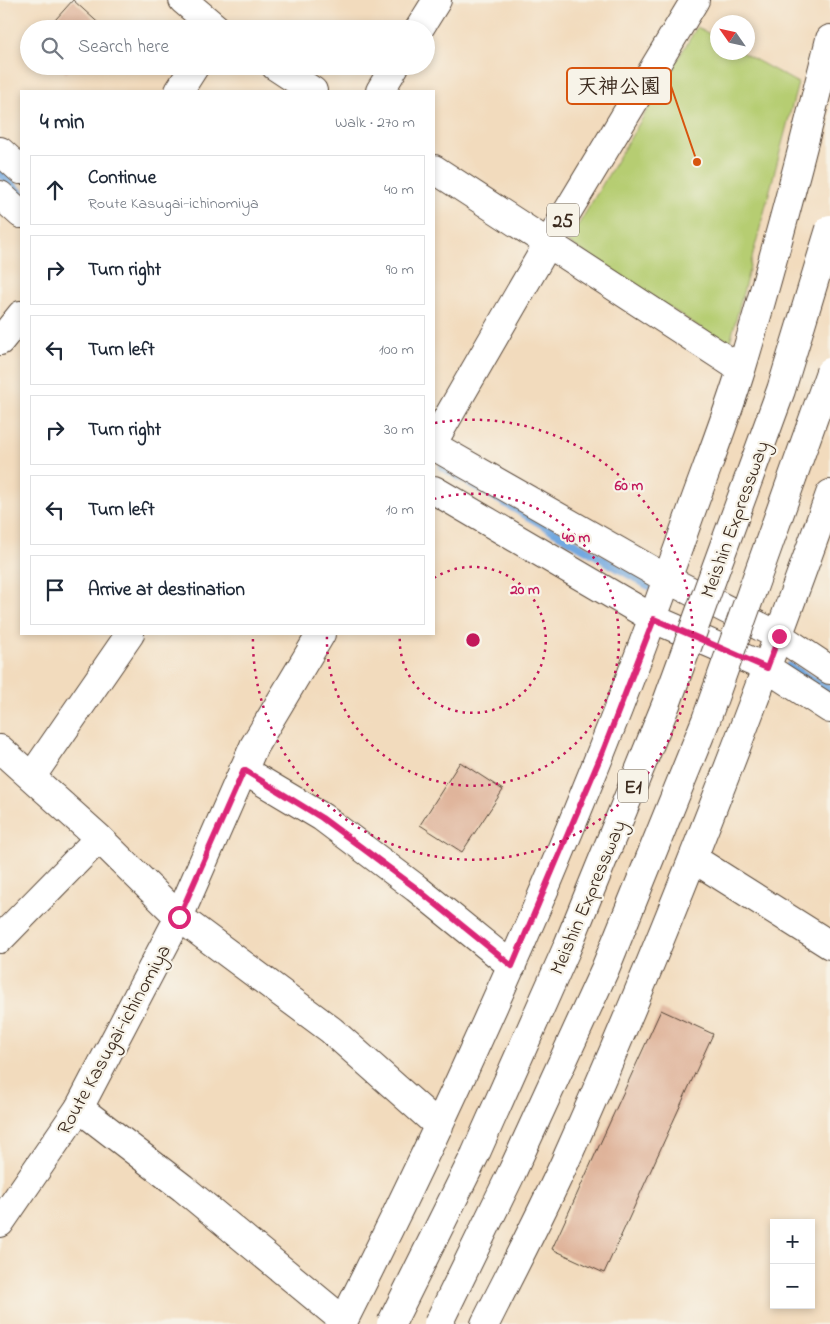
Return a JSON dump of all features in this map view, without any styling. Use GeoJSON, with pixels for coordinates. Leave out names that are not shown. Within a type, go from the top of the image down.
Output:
{"type":"FeatureCollection","features":[{"type":"Feature","properties":{"kind":"main road"},"geometry":{"type":"LineString","coordinates":[[183,0],[206,20]]}},
{"type":"Feature","properties":{"kind":"main road"},"geometry":{"type":"LineString","coordinates":[[425,20],[438,0]]}},
{"type":"Feature","properties":{"kind":"main road","name":"25"},"geometry":{"type":"LineString","coordinates":[[435,440],[549,242],[695,0]]}},
{"type":"Feature","properties":{"kind":"main road"},"geometry":{"type":"LineString","coordinates":[[79,1108],[183,1188],[343,1322],[439,1126],[512,966],[603,751],[654,619],[741,369],[830,39]]}},
{"type":"Feature","properties":{"kind":"main road"},"geometry":{"type":"LineString","coordinates":[[180,90],[189,75]]}},
{"type":"Feature","properties":{"kind":"main road"},"geometry":{"type":"LineString","coordinates":[[289,75],[311,90]]}},
{"type":"Feature","properties":{"kind":"main road"},"geometry":{"type":"LineString","coordinates":[[381,90],[390,75]]}},
{"type":"Feature","properties":{"kind":"main road"},"geometry":{"type":"LineString","coordinates":[[0,152],[20,169]]}},
{"type":"Feature","properties":{"kind":"main road"},"geometry":{"type":"LineString","coordinates":[[435,170],[549,242],[741,369]]}},
{"type":"Feature","properties":{"kind":"main road"},"geometry":{"type":"LineString","coordinates":[[0,195],[20,213]]}},
{"type":"Feature","properties":{"kind":"main road","name":"Meishin Expressway"},"geometry":{"type":"LineString","coordinates":[[391,1324],[479,1146],[566,950],[667,702],[781,390],[830,230]]}},
{"type":"Feature","properties":{"kind":"main road"},"geometry":{"type":"LineString","coordinates":[[0,341],[20,316]]}},
{"type":"Feature","properties":{"kind":"main road","name":"E1"},"geometry":{"type":"LineString","coordinates":[[438,1324],[512,1172],[605,969],[706,720],[830,372]]}},
{"type":"Feature","properties":{"kind":"main road"},"geometry":{"type":"LineString","coordinates":[[435,447],[667,579],[779,636],[830,670]]}},
{"type":"Feature","properties":{"kind":"main road"},"geometry":{"type":"LineString","coordinates":[[435,491],[654,619],[767,668],[830,709]]}},
{"type":"Feature","properties":{"kind":"main road"},"geometry":{"type":"LineString","coordinates":[[485,1324],[564,1163],[694,860],[779,636],[830,494]]}},
{"type":"Feature","properties":{"kind":"main road"},"geometry":{"type":"LineString","coordinates":[[32,776],[129,635]]}},
{"type":"Feature","properties":{"kind":"main road","name":"Route Kasugai-ichinomiya"},"geometry":{"type":"LineString","coordinates":[[0,1222],[79,1108],[179,917],[254,746],[320,635]]}},
{"type":"Feature","properties":{"kind":"main road"},"geometry":{"type":"LineString","coordinates":[[0,749],[99,838],[179,917],[331,1030],[439,1126]]}},
{"type":"Feature","properties":{"kind":"main road"},"geometry":{"type":"LineString","coordinates":[[244,770],[322,818],[416,888],[512,966]]}},
{"type":"Feature","properties":{"kind":"main road"},"geometry":{"type":"LineString","coordinates":[[0,938],[99,838]]}},
{"type":"Feature","properties":{"kind":"main road"},"geometry":{"type":"LineString","coordinates":[[694,860],[830,945]]}},
{"type":"Feature","properties":{"kind":"green space"},"geometry":{"type":"Polygon","coordinates":[[[697,27],[710,34],[710,60],[755,60],[798,83],[729,346],[568,242],[697,27]]]}},
{"type":"Feature","properties":{"kind":"building"},"geometry":{"type":"Polygon","coordinates":[[[73,0],[95,20],[55,20],[73,0]]]}},
{"type":"Feature","properties":{"kind":"building"},"geometry":{"type":"Polygon","coordinates":[[[460,762],[503,790],[462,852],[420,825],[460,762]]]}},
{"type":"Feature","properties":{"kind":"building"},"geometry":{"type":"Polygon","coordinates":[[[661,1010],[713,1034],[604,1273],[552,1249],[661,1010]]]}},
{"type":"Feature","properties":{"kind":"waterway"},"geometry":{"type":"LineString","coordinates":[[0,173],[20,192]]}},
{"type":"Feature","properties":{"kind":"waterway"},"geometry":{"type":"LineString","coordinates":[[442,467],[649,586]]}},
{"type":"Feature","properties":{"kind":"waterway"},"geometry":{"type":"LineString","coordinates":[[789,666],[830,689]]}},
{"type":"Feature","properties":{"kind":"place","name":"天神公園"},"geometry":{"type":"Point","coordinates":[697,162]}},
{"type":"Feature","properties":{"kind":"route"},"geometry":{"type":"LineString","coordinates":[[179,917],[244,770],[322,818],[416,888],[512,966],[603,751],[654,619],[767,668],[779,636]]}}]}
